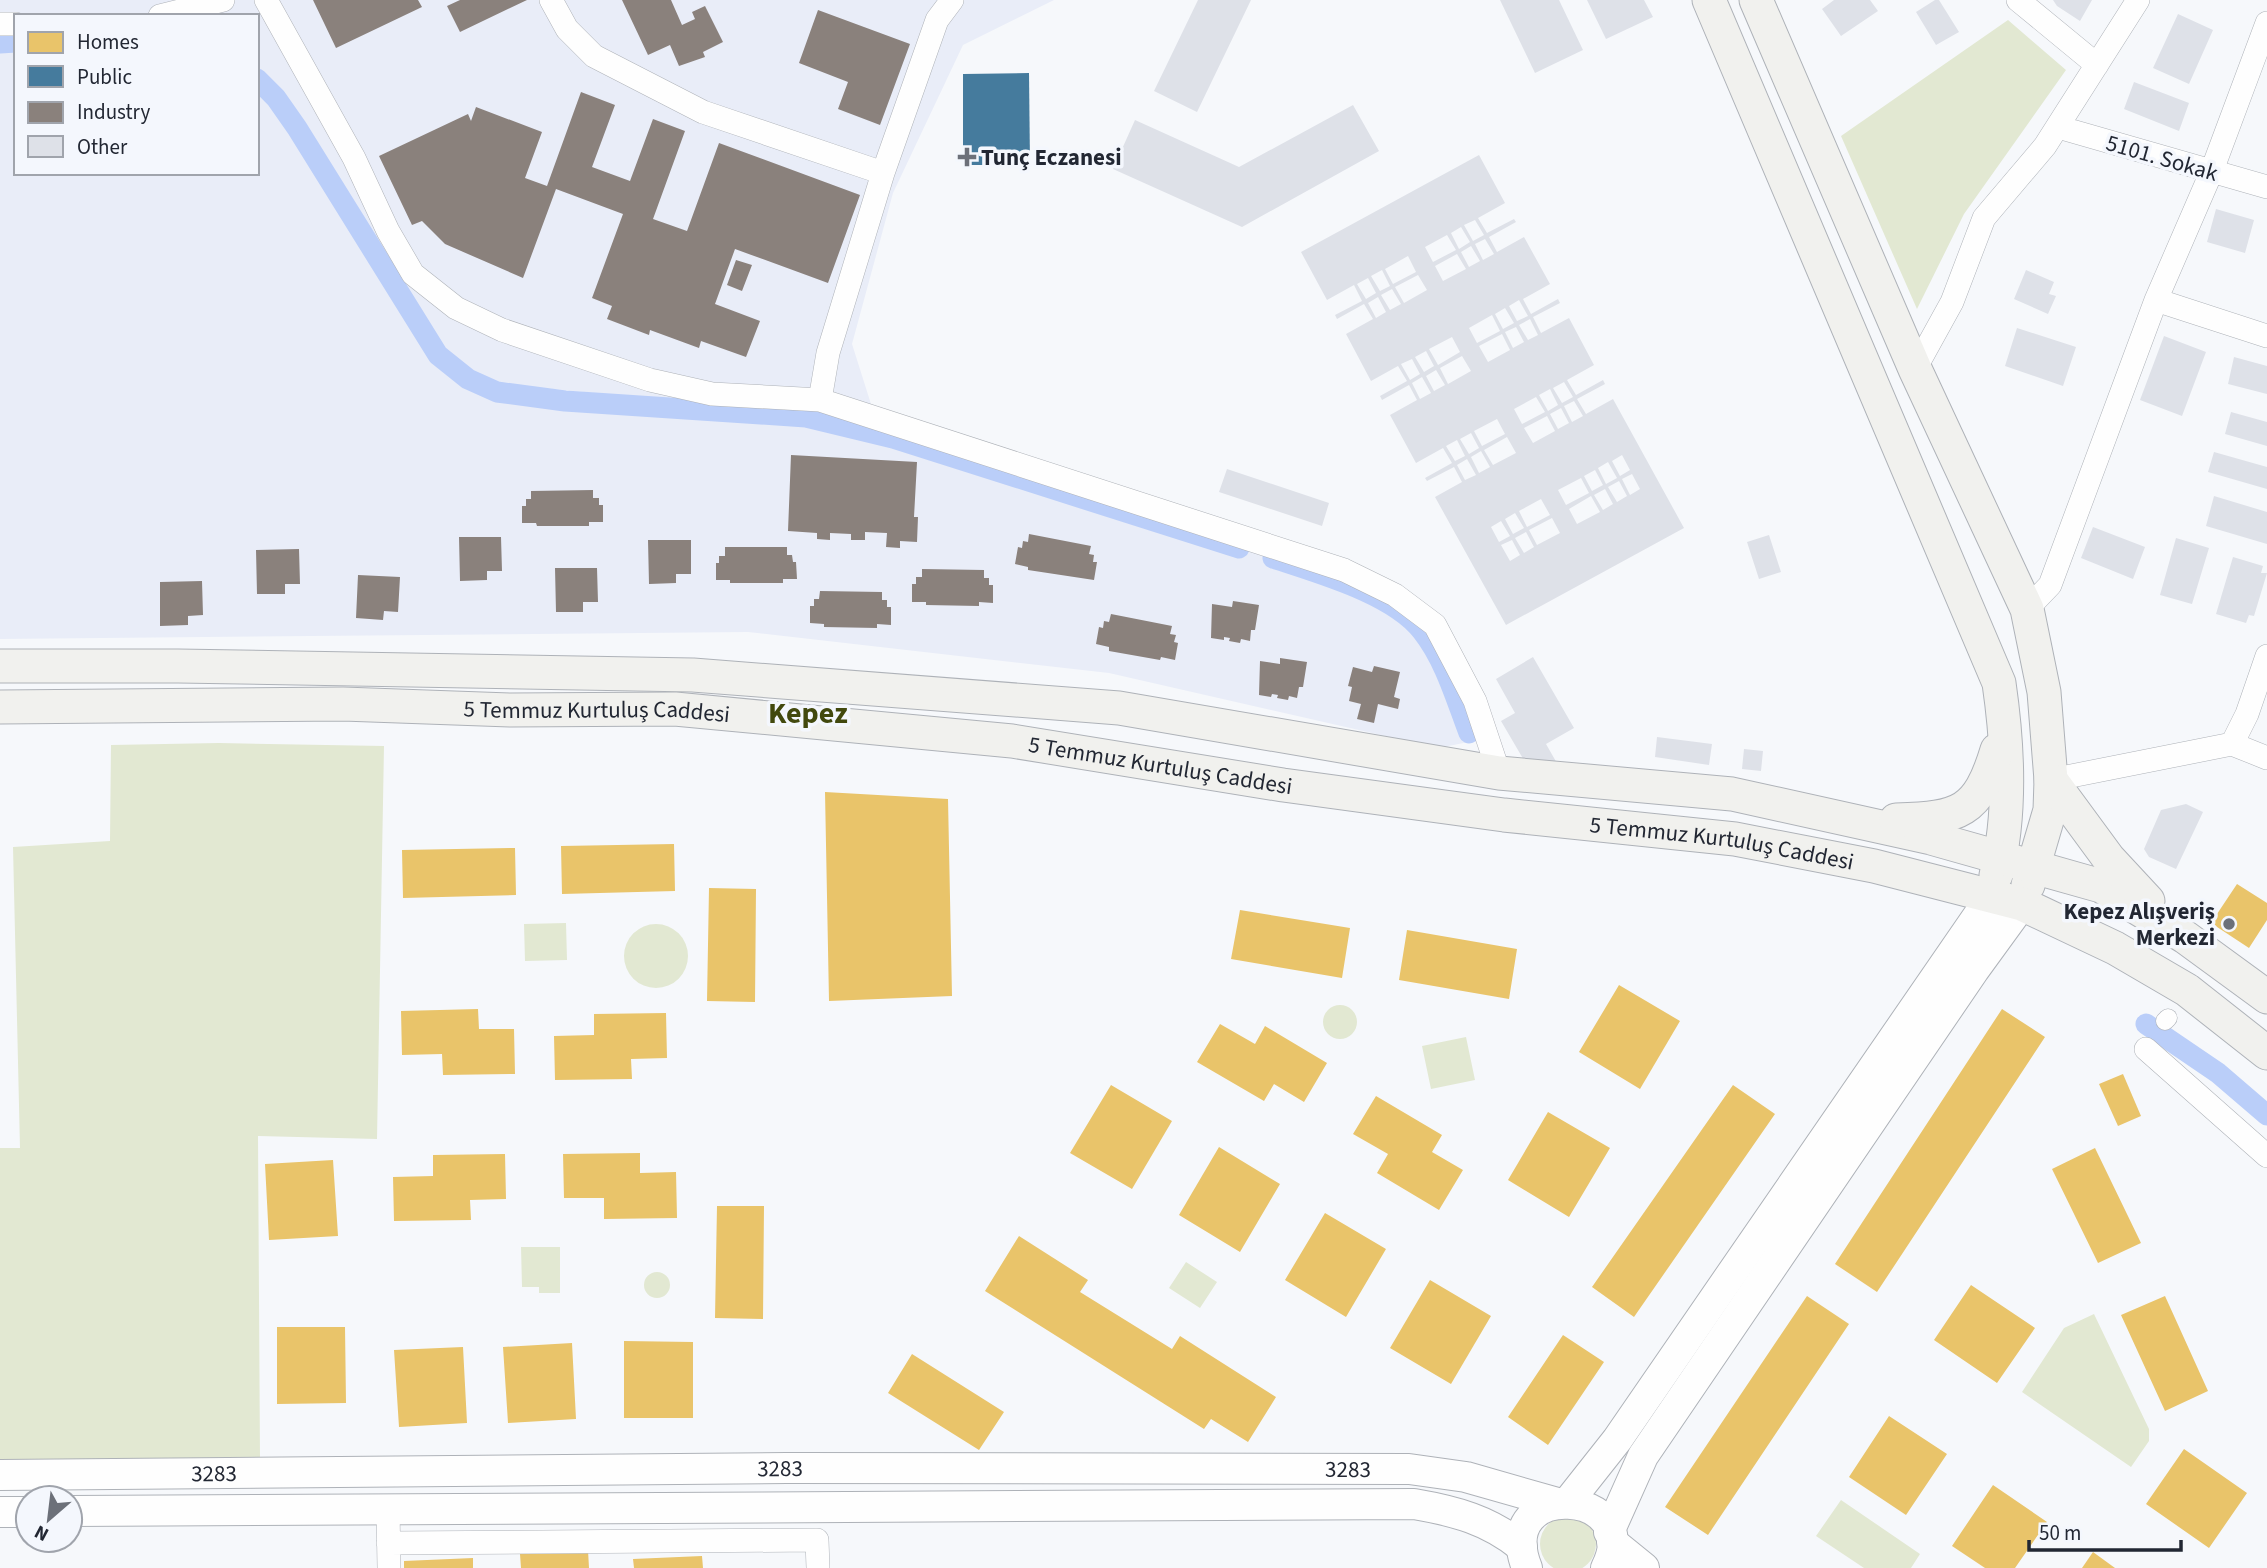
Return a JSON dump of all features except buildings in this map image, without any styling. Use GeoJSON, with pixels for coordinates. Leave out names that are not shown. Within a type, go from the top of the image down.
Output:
{"type":"FeatureCollection","features":[{"type":"Feature","properties":{"kind":"main road"},"geometry":{"type":"LineString","coordinates":[[1709,0],[1988,649],[1999,683],[2006,725],[2001,856],[2006,901]]}},
{"type":"Feature","properties":{"kind":"main road"},"geometry":{"type":"LineString","coordinates":[[1756,0],[1915,369],[2027,609],[2044,692],[2051,780],[2050,810],[2035,865],[2006,901]]}},
{"type":"Feature","properties":{"kind":"main road","name":"5 Temmuz Kurtuluş Caddesi"},"geometry":{"type":"LineString","coordinates":[[0,666],[178,666],[693,675],[1119,708],[1499,773],[1732,794],[1863,821],[2035,865],[2101,886],[2185,937],[2267,998]]}},
{"type":"Feature","properties":{"kind":"main road","name":"5 Temmuz Kurtuluş Caddesi"},"geometry":{"type":"LineString","coordinates":[[0,707],[343,704],[510,710],[675,709],[1012,741],[1283,785],[1504,815],[1735,839],[1874,866],[2006,901],[2115,948],[2187,990],[2264,1052]]}},
{"type":"Feature","properties":{"kind":"main road"},"geometry":{"type":"LineString","coordinates":[[1863,821],[1929,819],[1958,810],[1977,800],[1986,785],[2006,725]]}},
{"type":"Feature","properties":{"kind":"main road"},"geometry":{"type":"LineString","coordinates":[[2051,780],[2109,859],[2185,937]]}},
{"type":"Feature","properties":{"kind":"street"},"geometry":{"type":"LineString","coordinates":[[168,14],[223,0]]}},
{"type":"Feature","properties":{"kind":"street"},"geometry":{"type":"LineString","coordinates":[[266,0],[354,158],[388,231],[413,274],[456,308],[502,330],[650,380],[712,394],[820,400],[1344,570],[1395,595],[1435,625],[1475,701],[1499,773]]}},
{"type":"Feature","properties":{"kind":"street"},"geometry":{"type":"LineString","coordinates":[[551,0],[567,29],[594,57],[703,111],[883,173]]}},
{"type":"Feature","properties":{"kind":"street"},"geometry":{"type":"LineString","coordinates":[[820,400],[828,353],[883,173],[937,20],[952,0]]}},
{"type":"Feature","properties":{"kind":"street"},"geometry":{"type":"LineString","coordinates":[[2018,0],[2097,65]]}},
{"type":"Feature","properties":{"kind":"street"},"geometry":{"type":"LineString","coordinates":[[1915,369],[1952,302],[1984,218],[2058,127],[2138,0]]}},
{"type":"Feature","properties":{"kind":"street"},"geometry":{"type":"LineString","coordinates":[[2027,609],[2050,585],[2155,300],[2211,173],[2267,23]]}},
{"type":"Feature","properties":{"kind":"street","name":"5101. Sokak"},"geometry":{"type":"LineString","coordinates":[[2058,127],[2267,187]]}},
{"type":"Feature","properties":{"kind":"street"},"geometry":{"type":"LineString","coordinates":[[2155,300],[2267,336]]}},
{"type":"Feature","properties":{"kind":"street"},"geometry":{"type":"LineString","coordinates":[[2232,744],[2247,714],[2267,656]]}},
{"type":"Feature","properties":{"kind":"street"},"geometry":{"type":"LineString","coordinates":[[2051,780],[2232,744],[2267,758]]}},
{"type":"Feature","properties":{"kind":"street"},"geometry":{"type":"LineString","coordinates":[[1523,1560],[1532,1519],[1562,1502],[1617,1440],[2006,901]]}},
{"type":"Feature","properties":{"kind":"street"},"geometry":{"type":"LineString","coordinates":[[1644,1568],[1609,1547],[1643,1456],[1974,970],[2006,901]]}},
{"type":"Feature","properties":{"kind":"street"},"geometry":{"type":"LineString","coordinates":[[2146,1049],[2267,1156]]}},
{"type":"Feature","properties":{"kind":"street","name":"3283"},"geometry":{"type":"LineString","coordinates":[[0,1475],[787,1468],[1409,1469],[1466,1477],[1562,1502],[1579,1503],[1598,1514],[1609,1547]]}},
{"type":"Feature","properties":{"kind":"street","name":"3283"},"geometry":{"type":"LineString","coordinates":[[84,1511],[1414,1504],[1458,1512],[1499,1529],[1523,1560]]}},
{"type":"Feature","properties":{"kind":"street"},"geometry":{"type":"LineString","coordinates":[[388,1508],[389,1568]]}},
{"type":"Feature","properties":{"kind":"street"},"geometry":{"type":"LineString","coordinates":[[388,1543],[817,1540],[818,1568]]}},
{"type":"Feature","properties":{"kind":"shaded area"},"geometry":{"type":"Polygon","coordinates":[[[0,0],[1054,0],[963,45],[893,193],[852,344],[876,420],[1048,476],[1351,585],[1420,625],[1474,741],[1438,748],[1109,673],[748,632],[0,639],[0,0]],[[489,383],[532,398],[658,399],[489,383]]]}},
{"type":"Feature","properties":{"kind":"green space"},"geometry":{"type":"Polygon","coordinates":[[[2008,20],[2066,70],[1964,214],[1917,309],[1841,136],[2008,20]]]}},
{"type":"Feature","properties":{"kind":"green space"},"geometry":{"type":"Polygon","coordinates":[[[219,743],[384,746],[377,1139],[258,1136],[260,1460],[0,1463],[0,1148],[20,1148],[13,847],[110,841],[111,745],[219,743]]]}},
{"type":"Feature","properties":{"kind":"green space"},"geometry":{"type":"Polygon","coordinates":[[[566,923],[567,960],[525,961],[524,924],[566,923]]]}},
{"type":"Feature","properties":{"kind":"green space"},"geometry":{"type":"Polygon","coordinates":[[[656,924],[674,930],[682,938],[688,956],[682,974],[674,982],[656,988],[638,982],[630,974],[624,956],[630,938],[638,930],[656,924]]]}},
{"type":"Feature","properties":{"kind":"green space"},"geometry":{"type":"Polygon","coordinates":[[[1340,1005],[1352,1010],[1357,1022],[1352,1034],[1340,1039],[1328,1034],[1323,1022],[1328,1010],[1340,1005]]]}},
{"type":"Feature","properties":{"kind":"green space"},"geometry":{"type":"Polygon","coordinates":[[[1466,1037],[1475,1080],[1431,1089],[1422,1046],[1466,1037]]]}},
{"type":"Feature","properties":{"kind":"green space"},"geometry":{"type":"Polygon","coordinates":[[[521,1247],[560,1247],[560,1293],[539,1293],[539,1287],[522,1287],[521,1247]]]}},
{"type":"Feature","properties":{"kind":"green space"},"geometry":{"type":"Polygon","coordinates":[[[1186,1262],[1217,1282],[1200,1308],[1169,1288],[1186,1262]]]}},
{"type":"Feature","properties":{"kind":"green space"},"geometry":{"type":"Polygon","coordinates":[[[657,1272],[666,1276],[670,1285],[666,1294],[657,1298],[648,1294],[644,1285],[648,1276],[657,1272]]]}},
{"type":"Feature","properties":{"kind":"green space"},"geometry":{"type":"Polygon","coordinates":[[[2094,1314],[2149,1429],[2149,1441],[2131,1467],[2022,1392],[2064,1328],[2094,1314]]]}},
{"type":"Feature","properties":{"kind":"green space"},"geometry":{"type":"Polygon","coordinates":[[[1841,1500],[1920,1554],[1911,1568],[1864,1568],[1816,1536],[1841,1500]]]}},
{"type":"Feature","properties":{"kind":"green space"},"geometry":{"type":"Polygon","coordinates":[[[1557,1518],[1579,1518],[1588,1524],[1595,1539],[1594,1555],[1580,1569],[1556,1569],[1542,1555],[1542,1533],[1548,1524],[1557,1518]]]}},
{"type":"Feature","properties":{"kind":"waterway"},"geometry":{"type":"LineString","coordinates":[[0,43],[14,42]]}},
{"type":"Feature","properties":{"kind":"waterway"},"geometry":{"type":"LineString","coordinates":[[259,81],[276,98],[297,128],[438,355],[468,379],[497,392],[565,401],[806,417],[893,438],[1239,548]]}},
{"type":"Feature","properties":{"kind":"waterway"},"geometry":{"type":"LineString","coordinates":[[1273,558],[1353,586],[1373,595],[1409,618],[1422,631],[1437,654],[1469,733]]}},
{"type":"Feature","properties":{"kind":"waterway"},"geometry":{"type":"LineString","coordinates":[[2146,1024],[2218,1073],[2267,1115]]}},
{"type":"Feature","properties":{"kind":"place","name":"Tunç Eczanesi"},"geometry":{"type":"Point","coordinates":[967,157]}},
{"type":"Feature","properties":{"kind":"place","name":"Kepez Alışveriş Merkezi"},"geometry":{"type":"Point","coordinates":[2229,924]}},
{"type":"Feature","properties":{"kind":"district","name":"Kepez"},"geometry":{"type":"Point","coordinates":[808,713]}}]}
